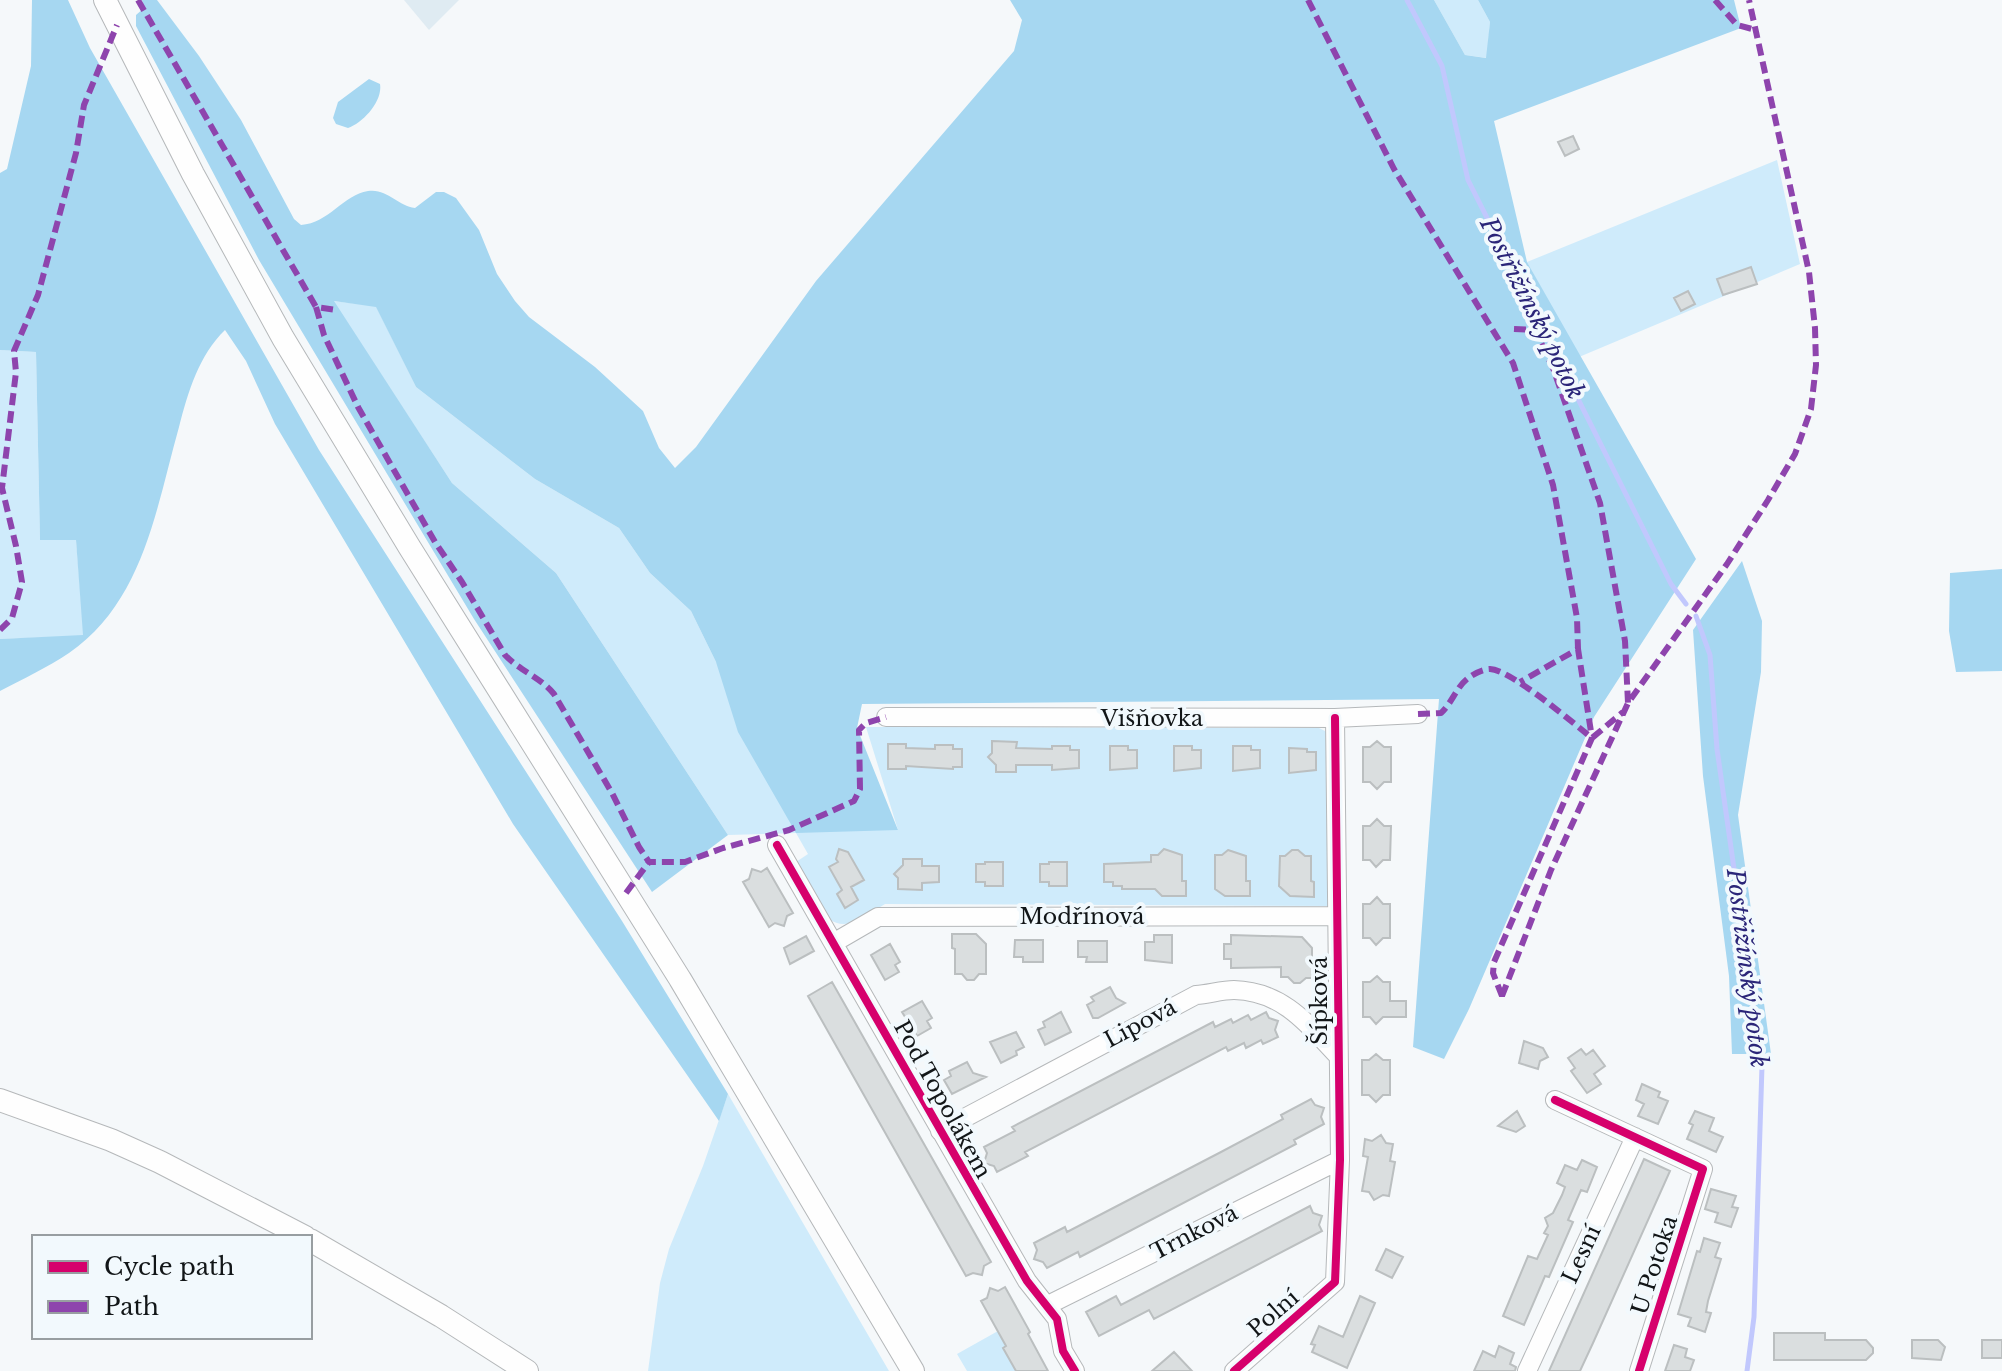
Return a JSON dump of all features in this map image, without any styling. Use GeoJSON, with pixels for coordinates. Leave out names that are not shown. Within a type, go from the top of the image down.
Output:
{"type":"FeatureCollection","features":[{"type":"Feature","properties":{"kind":"main road"},"geometry":{"type":"LineString","coordinates":[[105,0],[193,174],[283,338],[410,548],[688,993],[913,1371]]}},
{"type":"Feature","properties":{"kind":"main road"},"geometry":{"type":"LineString","coordinates":[[0,1100],[97,1135],[160,1162],[302,1235]]}},
{"type":"Feature","properties":{"kind":"main road"},"geometry":{"type":"LineString","coordinates":[[312,1240],[429,1308],[527,1371]]}},
{"type":"Feature","properties":{"kind":"street","name":"Višňovka"},"geometry":{"type":"LineString","coordinates":[[886,717],[1335,718],[1418,714]]}},
{"type":"Feature","properties":{"kind":"street","name":"Šípková"},"geometry":{"type":"LineString","coordinates":[[1335,718],[1340,1160],[1335,1282]]}},
{"type":"Feature","properties":{"kind":"street","name":"Pod Topolákem"},"geometry":{"type":"LineString","coordinates":[[777,845],[1027,1281],[1057,1319],[1063,1351],[1075,1371]]}},
{"type":"Feature","properties":{"kind":"street","name":"Modřínová"},"geometry":{"type":"LineString","coordinates":[[835,942],[878,917],[1337,916]]}},
{"type":"Feature","properties":{"kind":"street","name":"Lipová"},"geometry":{"type":"LineString","coordinates":[[940,1131],[1196,995],[1235,990],[1260,995],[1291,1007],[1338,1056]]}},
{"type":"Feature","properties":{"kind":"street"},"geometry":{"type":"LineString","coordinates":[[1555,1100],[1635,1137]]}},
{"type":"Feature","properties":{"kind":"street","name":"U Potoka"},"geometry":{"type":"LineString","coordinates":[[1635,1137],[1703,1169],[1639,1371]]}},
{"type":"Feature","properties":{"kind":"street","name":"Lesní"},"geometry":{"type":"LineString","coordinates":[[1527,1371],[1635,1137]]}},
{"type":"Feature","properties":{"kind":"street","name":"Trnková"},"geometry":{"type":"LineString","coordinates":[[1048,1305],[1340,1160]]}},
{"type":"Feature","properties":{"kind":"street","name":"Polní"},"geometry":{"type":"LineString","coordinates":[[1234,1371],[1335,1282]]}},
{"type":"Feature","properties":{"kind":"shaded area"},"geometry":{"type":"Polygon","coordinates":[[[32,0],[68,0],[90,48],[319,450],[622,921],[728,1094],[719,1121],[513,824],[275,424],[246,361],[225,330],[208,351],[196,375],[144,551],[115,607],[94,632],[69,653],[0,691],[0,639],[83,635],[76,540],[40,540],[36,352],[0,350],[0,173],[7,169],[31,66],[32,0]]]}},
{"type":"Feature","properties":{"kind":"shaded area"},"geometry":{"type":"Polygon","coordinates":[[[142,0],[157,0],[199,56],[241,120],[294,219],[301,225],[311,223],[368,191],[381,192],[415,208],[436,192],[456,198],[479,230],[497,274],[515,301],[529,317],[595,367],[643,411],[659,448],[675,468],[696,447],[816,281],[1014,51],[1022,20],[1010,0],[1434,0],[1465,55],[1486,58],[1490,22],[1478,0],[1734,0],[1741,28],[1494,121],[1527,262],[1696,559],[1594,717],[1469,1009],[1444,1059],[1413,1047],[1439,699],[862,704],[857,728],[898,830],[796,833],[738,732],[716,662],[691,611],[650,573],[619,528],[535,479],[416,387],[376,307],[334,301],[452,483],[556,573],[728,835],[652,892],[474,619],[259,260],[136,26],[136,15],[144,8],[142,0]]]}},
{"type":"Feature","properties":{"kind":"shaded area"},"geometry":{"type":"Polygon","coordinates":[[[404,0],[459,0],[429,30],[404,0]]]}},
{"type":"Feature","properties":{"kind":"shaded area"},"geometry":{"type":"Polygon","coordinates":[[[1434,0],[1478,0],[1490,22],[1487,58],[1465,55],[1434,0]]]}},
{"type":"Feature","properties":{"kind":"shaded area"},"geometry":{"type":"Polygon","coordinates":[[[369,79],[380,84],[371,110],[348,128],[336,124],[333,118],[338,102],[369,79]]]}},
{"type":"Feature","properties":{"kind":"shaded area"},"geometry":{"type":"Polygon","coordinates":[[[1777,160],[1800,264],[1579,357],[1527,262],[1777,160]]]}},
{"type":"Feature","properties":{"kind":"shaded area"},"geometry":{"type":"Polygon","coordinates":[[[333,301],[376,306],[416,387],[535,479],[619,528],[650,573],[691,611],[716,662],[898,830],[866,727],[1319,728],[1327,732],[1331,906],[885,904],[851,923],[836,923],[829,919],[796,862],[808,854],[796,833],[728,835],[556,573],[452,483],[333,301]]]}},
{"type":"Feature","properties":{"kind":"shaded area"},"geometry":{"type":"Polygon","coordinates":[[[0,350],[36,352],[40,540],[76,540],[84,636],[0,639],[0,350]]]}},
{"type":"Feature","properties":{"kind":"shaded area"},"geometry":{"type":"Polygon","coordinates":[[[1742,561],[1762,621],[1761,672],[1738,815],[1771,1054],[1732,1054],[1729,976],[1703,776],[1693,630],[1742,561]]]}},
{"type":"Feature","properties":{"kind":"shaded area"},"geometry":{"type":"Polygon","coordinates":[[[2002,569],[2002,671],[1956,672],[1949,631],[1950,573],[2002,569]]]}},
{"type":"Feature","properties":{"kind":"shaded area"},"geometry":{"type":"Polygon","coordinates":[[[728,1094],[889,1371],[648,1371],[660,1283],[669,1249],[728,1094]]]}},
{"type":"Feature","properties":{"kind":"shaded area"},"geometry":{"type":"Polygon","coordinates":[[[998,1331],[1006,1346],[1003,1348],[1016,1371],[967,1371],[957,1354],[998,1331]]]}},
{"type":"Feature","properties":{"kind":"building"},"geometry":{"type":"Polygon","coordinates":[[[1573,136],[1579,149],[1565,156],[1558,142],[1573,136]]]}},
{"type":"Feature","properties":{"kind":"building"},"geometry":{"type":"Polygon","coordinates":[[[1751,267],[1757,284],[1723,295],[1717,279],[1751,267]]]}},
{"type":"Feature","properties":{"kind":"building"},"geometry":{"type":"Polygon","coordinates":[[[1688,291],[1695,304],[1681,311],[1674,298],[1688,291]]]}},
{"type":"Feature","properties":{"kind":"building"},"geometry":{"type":"Polygon","coordinates":[[[992,741],[1017,742],[1016,748],[1070,746],[1070,750],[1079,750],[1079,768],[1052,770],[1052,765],[1016,765],[1016,772],[996,772],[996,765],[988,757],[992,753],[992,741]]]}},
{"type":"Feature","properties":{"kind":"building"},"geometry":{"type":"Polygon","coordinates":[[[1377,741],[1384,747],[1391,747],[1391,782],[1384,782],[1377,789],[1370,782],[1363,782],[1363,747],[1370,747],[1377,741]]]}},
{"type":"Feature","properties":{"kind":"building"},"geometry":{"type":"Polygon","coordinates":[[[888,744],[935,749],[935,745],[953,745],[953,749],[962,749],[962,767],[906,766],[906,769],[888,769],[888,744]]]}},
{"type":"Feature","properties":{"kind":"building"},"geometry":{"type":"Polygon","coordinates":[[[1110,746],[1128,746],[1128,750],[1137,750],[1137,768],[1110,770],[1110,746]]]}},
{"type":"Feature","properties":{"kind":"building"},"geometry":{"type":"Polygon","coordinates":[[[1174,746],[1192,746],[1192,750],[1201,750],[1201,768],[1174,771],[1174,746]]]}},
{"type":"Feature","properties":{"kind":"building"},"geometry":{"type":"Polygon","coordinates":[[[1233,746],[1251,746],[1251,750],[1260,750],[1260,768],[1233,771],[1233,746]]]}},
{"type":"Feature","properties":{"kind":"building"},"geometry":{"type":"Polygon","coordinates":[[[1289,748],[1316,752],[1316,770],[1289,773],[1289,748]]]}},
{"type":"Feature","properties":{"kind":"building"},"geometry":{"type":"Polygon","coordinates":[[[1377,819],[1384,826],[1391,826],[1390,860],[1383,860],[1376,867],[1370,860],[1363,860],[1363,826],[1370,826],[1377,819]]]}},
{"type":"Feature","properties":{"kind":"building"},"geometry":{"type":"Polygon","coordinates":[[[839,849],[848,852],[864,880],[851,887],[858,900],[845,908],[837,894],[842,890],[829,867],[838,862],[839,849]]]}},
{"type":"Feature","properties":{"kind":"building"},"geometry":{"type":"Polygon","coordinates":[[[1164,849],[1182,855],[1182,881],[1186,881],[1186,896],[1162,896],[1155,889],[1122,889],[1122,886],[1113,886],[1113,882],[1104,882],[1104,864],[1151,862],[1151,855],[1158,855],[1164,849]]]}},
{"type":"Feature","properties":{"kind":"building"},"geometry":{"type":"Polygon","coordinates":[[[1228,850],[1246,856],[1246,881],[1250,881],[1250,896],[1225,896],[1215,889],[1215,855],[1222,855],[1228,850]]]}},
{"type":"Feature","properties":{"kind":"building"},"geometry":{"type":"Polygon","coordinates":[[[1292,850],[1311,856],[1314,897],[1290,896],[1279,886],[1280,856],[1292,850]]]}},
{"type":"Feature","properties":{"kind":"building"},"geometry":{"type":"Polygon","coordinates":[[[903,859],[922,859],[922,866],[939,866],[939,882],[922,883],[922,890],[898,889],[898,878],[894,874],[903,865],[903,859]]]}},
{"type":"Feature","properties":{"kind":"building"},"geometry":{"type":"Polygon","coordinates":[[[1003,862],[1003,886],[985,886],[985,882],[976,882],[976,864],[1003,862]]]}},
{"type":"Feature","properties":{"kind":"building"},"geometry":{"type":"Polygon","coordinates":[[[1067,862],[1067,886],[1049,886],[1049,882],[1040,882],[1040,864],[1067,862]]]}},
{"type":"Feature","properties":{"kind":"building"},"geometry":{"type":"Polygon","coordinates":[[[767,868],[793,913],[787,916],[784,926],[775,923],[769,927],[743,882],[749,879],[752,869],[761,872],[767,868]]]}},
{"type":"Feature","properties":{"kind":"building"},"geometry":{"type":"Polygon","coordinates":[[[1377,897],[1383,904],[1390,904],[1390,938],[1383,938],[1376,945],[1370,938],[1363,938],[1363,904],[1370,904],[1377,897]]]}},
{"type":"Feature","properties":{"kind":"building"},"geometry":{"type":"Polygon","coordinates":[[[952,934],[976,934],[986,944],[986,974],[967,980],[962,974],[955,974],[952,934]]]}},
{"type":"Feature","properties":{"kind":"building"},"geometry":{"type":"Polygon","coordinates":[[[1154,935],[1172,935],[1172,963],[1145,960],[1145,942],[1154,942],[1154,935]]]}},
{"type":"Feature","properties":{"kind":"building"},"geometry":{"type":"Polygon","coordinates":[[[1231,935],[1302,937],[1312,948],[1312,978],[1294,983],[1288,977],[1281,977],[1281,967],[1231,968],[1231,959],[1224,959],[1224,944],[1231,944],[1231,935]]]}},
{"type":"Feature","properties":{"kind":"building"},"geometry":{"type":"Polygon","coordinates":[[[806,936],[814,951],[790,964],[784,948],[806,936]]]}},
{"type":"Feature","properties":{"kind":"building"},"geometry":{"type":"Polygon","coordinates":[[[1015,940],[1043,940],[1043,962],[1023,962],[1023,957],[1014,957],[1015,940]]]}},
{"type":"Feature","properties":{"kind":"building"},"geometry":{"type":"Polygon","coordinates":[[[1078,941],[1107,941],[1107,962],[1086,962],[1087,957],[1078,957],[1078,941]]]}},
{"type":"Feature","properties":{"kind":"building"},"geometry":{"type":"Polygon","coordinates":[[[890,944],[900,962],[895,965],[899,972],[885,980],[871,955],[890,944]]]}},
{"type":"Feature","properties":{"kind":"building"},"geometry":{"type":"Polygon","coordinates":[[[1377,976],[1383,982],[1390,982],[1390,1001],[1406,1001],[1406,1017],[1383,1017],[1376,1024],[1370,1017],[1363,1017],[1363,982],[1370,982],[1377,976]]]}},
{"type":"Feature","properties":{"kind":"building"},"geometry":{"type":"Polygon","coordinates":[[[832,982],[991,1262],[984,1266],[982,1275],[973,1273],[966,1276],[808,996],[832,982]]]}},
{"type":"Feature","properties":{"kind":"building"},"geometry":{"type":"Polygon","coordinates":[[[1110,987],[1116,998],[1125,1003],[1093,1018],[1087,1005],[1094,1001],[1091,997],[1110,987]]]}},
{"type":"Feature","properties":{"kind":"building"},"geometry":{"type":"Polygon","coordinates":[[[922,1001],[932,1018],[927,1021],[931,1028],[917,1036],[902,1012],[922,1001]]]}},
{"type":"Feature","properties":{"kind":"building"},"geometry":{"type":"Polygon","coordinates":[[[1061,1012],[1071,1032],[1045,1045],[1038,1030],[1045,1027],[1043,1022],[1061,1012]]]}},
{"type":"Feature","properties":{"kind":"building"},"geometry":{"type":"Polygon","coordinates":[[[1266,1012],[1269,1018],[1278,1021],[1275,1030],[1278,1037],[1263,1044],[1261,1040],[1246,1048],[1244,1043],[1228,1051],[1226,1047],[1025,1152],[1028,1156],[997,1172],[994,1166],[984,1163],[987,1153],[984,1147],[1015,1131],[1012,1127],[1213,1022],[1215,1027],[1248,1015],[1251,1020],[1266,1012]]]}},
{"type":"Feature","properties":{"kind":"building"},"geometry":{"type":"Polygon","coordinates":[[[1016,1032],[1024,1047],[1016,1051],[1017,1055],[1001,1063],[990,1042],[1016,1032]]]}},
{"type":"Feature","properties":{"kind":"building"},"geometry":{"type":"Polygon","coordinates":[[[1524,1041],[1543,1048],[1548,1057],[1540,1061],[1538,1069],[1519,1063],[1524,1041]]]}},
{"type":"Feature","properties":{"kind":"building"},"geometry":{"type":"Polygon","coordinates":[[[1581,1049],[1586,1055],[1593,1050],[1605,1066],[1594,1074],[1601,1084],[1587,1093],[1571,1071],[1575,1068],[1568,1058],[1581,1049]]]}},
{"type":"Feature","properties":{"kind":"building"},"geometry":{"type":"Polygon","coordinates":[[[1376,1054],[1383,1060],[1390,1060],[1390,1095],[1383,1095],[1376,1102],[1369,1095],[1362,1095],[1362,1060],[1369,1060],[1376,1054]]]}},
{"type":"Feature","properties":{"kind":"building"},"geometry":{"type":"Polygon","coordinates":[[[967,1062],[973,1073],[986,1077],[952,1094],[944,1080],[951,1076],[949,1071],[967,1062]]]}},
{"type":"Feature","properties":{"kind":"building"},"geometry":{"type":"Polygon","coordinates":[[[1642,1084],[1660,1092],[1658,1097],[1668,1101],[1658,1124],[1638,1116],[1644,1104],[1636,1100],[1642,1084]]]}},
{"type":"Feature","properties":{"kind":"building"},"geometry":{"type":"Polygon","coordinates":[[[1311,1099],[1315,1105],[1324,1108],[1321,1117],[1324,1124],[1294,1140],[1296,1144],[1080,1257],[1078,1252],[1047,1268],[1043,1262],[1034,1259],[1037,1250],[1034,1243],[1065,1227],[1067,1232],[1221,1152],[1283,1119],[1281,1115],[1311,1099]]]}},
{"type":"Feature","properties":{"kind":"building"},"geometry":{"type":"Polygon","coordinates":[[[1517,1111],[1525,1126],[1516,1132],[1498,1126],[1517,1111]]]}},
{"type":"Feature","properties":{"kind":"building"},"geometry":{"type":"Polygon","coordinates":[[[1695,1111],[1714,1118],[1709,1131],[1723,1137],[1716,1152],[1687,1139],[1693,1125],[1689,1123],[1695,1111]]]}},
{"type":"Feature","properties":{"kind":"building"},"geometry":{"type":"Polygon","coordinates":[[[1381,1135],[1386,1143],[1393,1144],[1390,1161],[1395,1162],[1389,1196],[1383,1195],[1374,1200],[1369,1192],[1362,1191],[1368,1157],[1363,1156],[1365,1139],[1372,1141],[1381,1135]]]}},
{"type":"Feature","properties":{"kind":"building"},"geometry":{"type":"Polygon","coordinates":[[[1644,1159],[1670,1171],[1593,1343],[1580,1371],[1549,1371],[1644,1159]]]}},
{"type":"Feature","properties":{"kind":"building"},"geometry":{"type":"Polygon","coordinates":[[[1582,1160],[1597,1167],[1587,1192],[1581,1190],[1568,1220],[1573,1222],[1524,1325],[1503,1316],[1528,1256],[1537,1259],[1548,1235],[1544,1233],[1548,1226],[1545,1218],[1553,1213],[1562,1195],[1565,1187],[1557,1183],[1565,1165],[1577,1170],[1582,1160]]]}},
{"type":"Feature","properties":{"kind":"building"},"geometry":{"type":"Polygon","coordinates":[[[1711,1189],[1736,1196],[1732,1207],[1738,1208],[1731,1227],[1715,1222],[1718,1213],[1705,1209],[1711,1189]]]}},
{"type":"Feature","properties":{"kind":"building"},"geometry":{"type":"Polygon","coordinates":[[[1310,1206],[1313,1213],[1322,1216],[1319,1225],[1322,1231],[1154,1319],[1149,1310],[1099,1336],[1086,1312],[1116,1296],[1121,1305],[1310,1206]]]}},
{"type":"Feature","properties":{"kind":"building"},"geometry":{"type":"Polygon","coordinates":[[[1704,1238],[1720,1243],[1715,1257],[1721,1259],[1708,1301],[1706,1312],[1711,1313],[1705,1332],[1688,1326],[1691,1318],[1678,1314],[1697,1251],[1700,1252],[1704,1238]]]}},
{"type":"Feature","properties":{"kind":"building"},"geometry":{"type":"Polygon","coordinates":[[[1386,1249],[1403,1257],[1392,1278],[1376,1270],[1386,1249]]]}},
{"type":"Feature","properties":{"kind":"building"},"geometry":{"type":"Polygon","coordinates":[[[1005,1287],[1048,1371],[1016,1371],[1003,1348],[1006,1346],[981,1301],[987,1298],[990,1288],[998,1291],[1005,1287]]]}},
{"type":"Feature","properties":{"kind":"building"},"geometry":{"type":"Polygon","coordinates":[[[1360,1296],[1375,1303],[1347,1368],[1312,1352],[1315,1345],[1311,1344],[1319,1326],[1343,1337],[1360,1296]]]}},
{"type":"Feature","properties":{"kind":"building"},"geometry":{"type":"Polygon","coordinates":[[[1774,1333],[1825,1333],[1825,1340],[1866,1340],[1873,1353],[1866,1360],[1774,1360],[1774,1333]]]}},
{"type":"Feature","properties":{"kind":"building"},"geometry":{"type":"Polygon","coordinates":[[[1912,1340],[1938,1340],[1945,1347],[1941,1360],[1912,1358],[1912,1340]]]}},
{"type":"Feature","properties":{"kind":"building"},"geometry":{"type":"Polygon","coordinates":[[[1982,1340],[2002,1340],[2002,1358],[1982,1358],[1982,1340]]]}},
{"type":"Feature","properties":{"kind":"building"},"geometry":{"type":"Polygon","coordinates":[[[1674,1345],[1687,1349],[1685,1357],[1694,1360],[1690,1371],[1665,1371],[1674,1345]]]}},
{"type":"Feature","properties":{"kind":"building"},"geometry":{"type":"Polygon","coordinates":[[[1499,1346],[1514,1353],[1510,1364],[1516,1367],[1515,1371],[1474,1371],[1483,1351],[1495,1357],[1499,1346]]]}},
{"type":"Feature","properties":{"kind":"building"},"geometry":{"type":"Polygon","coordinates":[[[1174,1352],[1192,1371],[1152,1371],[1174,1352]]]}},
{"type":"Feature","properties":{"kind":"waterway","name":"Postřižínský potok"},"geometry":{"type":"LineString","coordinates":[[1407,0],[1442,66],[1468,180],[1671,584],[1686,604]]}},
{"type":"Feature","properties":{"kind":"waterway","name":"Postřižínský potok"},"geometry":{"type":"LineString","coordinates":[[1696,616],[1710,655],[1717,749],[1762,1066],[1754,1317],[1747,1371]]}},
{"type":"Feature","properties":{"kind":"marked path"},"geometry":{"type":"LineString","coordinates":[[138,0],[316,307],[336,310]]}},
{"type":"Feature","properties":{"kind":"marked path"},"geometry":{"type":"LineString","coordinates":[[1308,0],[1394,169],[1513,363],[1553,485],[1577,618],[1578,649],[1520,682]]}},
{"type":"Feature","properties":{"kind":"marked path"},"geometry":{"type":"LineString","coordinates":[[1715,0],[1737,25],[1756,30]]}},
{"type":"Feature","properties":{"kind":"marked path"},"geometry":{"type":"LineString","coordinates":[[1502,996],[1551,870],[1628,703],[1727,564],[1768,500],[1795,454],[1811,409],[1816,365],[1809,272],[1749,0]]}},
{"type":"Feature","properties":{"kind":"marked path"},"geometry":{"type":"LineString","coordinates":[[0,630],[12,618],[22,582],[2,488],[16,372],[14,351],[38,295],[76,153],[84,105],[117,25]]}},
{"type":"Feature","properties":{"kind":"marked path"},"geometry":{"type":"LineString","coordinates":[[316,307],[324,335],[358,407],[435,542],[505,655],[554,694],[649,862],[685,862],[789,830],[854,801],[860,789],[859,730],[866,723],[886,717]]}},
{"type":"Feature","properties":{"kind":"marked path"},"geometry":{"type":"LineString","coordinates":[[1514,329],[1535,330],[1553,368],[1600,503],[1625,641],[1628,703]]}},
{"type":"Feature","properties":{"kind":"marked path"},"geometry":{"type":"LineString","coordinates":[[1502,996],[1493,973],[1494,962],[1592,738],[1578,649]]}},
{"type":"Feature","properties":{"kind":"marked path"},"geometry":{"type":"LineString","coordinates":[[1418,714],[1441,713],[1467,679],[1490,669],[1526,687],[1592,738],[1623,712]]}},
{"type":"Feature","properties":{"kind":"marked path"},"geometry":{"type":"LineString","coordinates":[[626,893],[649,862]]}},
{"type":"Feature","properties":{"kind":"cycle path"},"geometry":{"type":"LineString","coordinates":[[1234,1371],[1335,1282],[1340,1160],[1335,718]]}},
{"type":"Feature","properties":{"kind":"cycle path"},"geometry":{"type":"LineString","coordinates":[[777,845],[1027,1281],[1057,1319],[1063,1351],[1075,1371]]}},
{"type":"Feature","properties":{"kind":"cycle path"},"geometry":{"type":"LineString","coordinates":[[1555,1100],[1703,1169],[1639,1371]]}}]}
